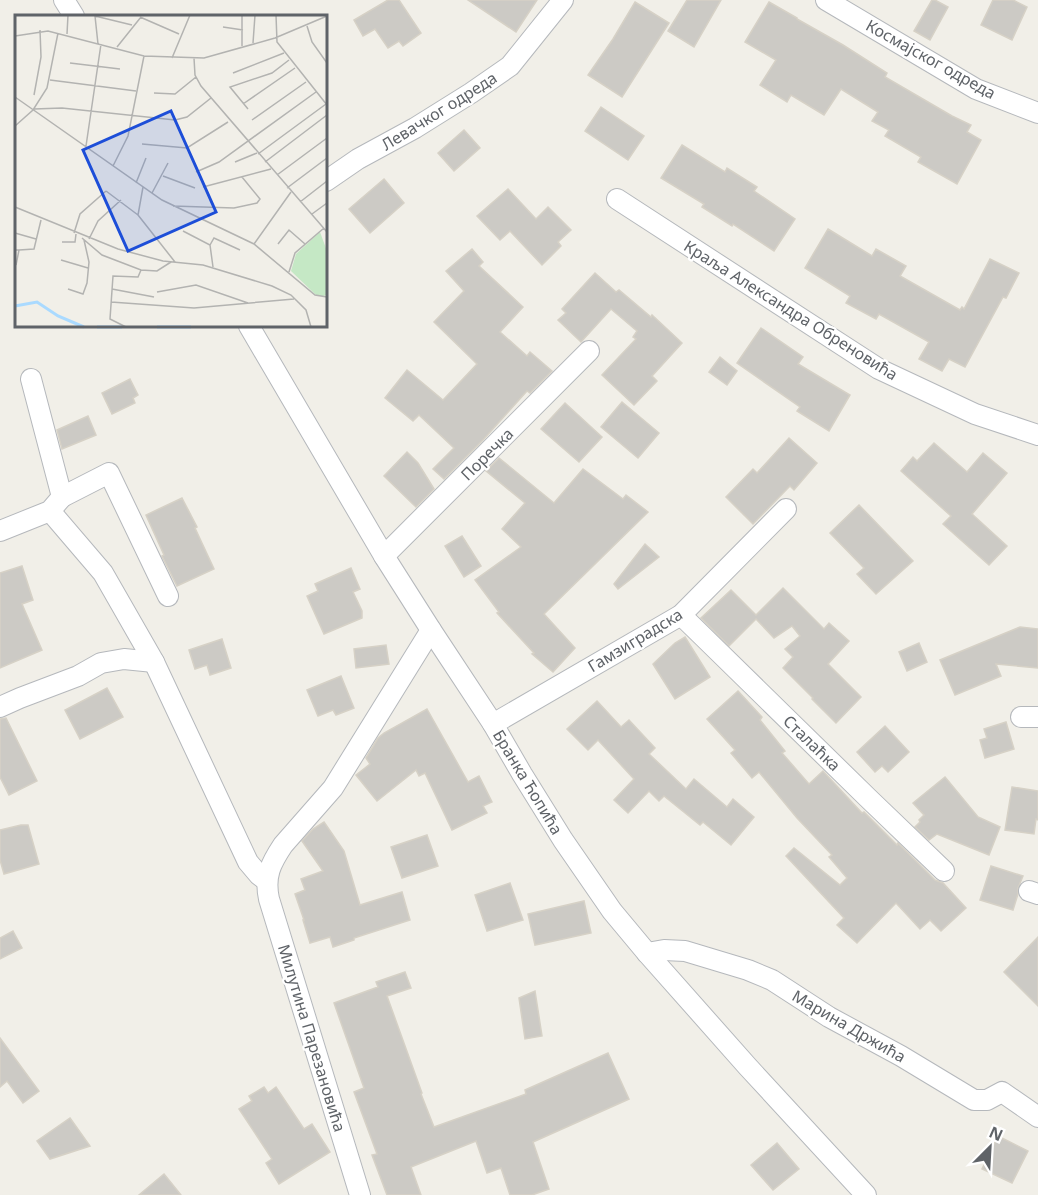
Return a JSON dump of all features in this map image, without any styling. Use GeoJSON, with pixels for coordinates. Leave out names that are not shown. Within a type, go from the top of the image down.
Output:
{"type":"FeatureCollection","features":[{"type":"Feature","properties":{"kind":"street"},"geometry":{"type":"LineString","coordinates":[[64,0],[73,15]]}},
{"type":"Feature","properties":{"kind":"street","name":"Левачког одреда"},"geometry":{"type":"LineString","coordinates":[[327,180],[358,159],[416,128],[510,66],[563,0]]}},
{"type":"Feature","properties":{"kind":"street","name":"Космајског одреда"},"geometry":{"type":"LineString","coordinates":[[826,0],[976,89],[1038,113]]}},
{"type":"Feature","properties":{"kind":"street","name":"Краља Александра Обреновића"},"geometry":{"type":"LineString","coordinates":[[617,200],[879,369],[975,414],[1038,435]]}},
{"type":"Feature","properties":{"kind":"street","name":"Бранка Ћопића"},"geometry":{"type":"LineString","coordinates":[[250,327],[384,556],[493,724],[563,840],[612,911],[748,1066],[866,1195]]}},
{"type":"Feature","properties":{"kind":"street","name":"Поречка"},"geometry":{"type":"LineString","coordinates":[[384,556],[588,351]]}},
{"type":"Feature","properties":{"kind":"street"},"geometry":{"type":"LineString","coordinates":[[32,379],[56,504],[103,573],[154,662],[248,862],[267,881],[270,867],[277,854],[333,788],[431,630]]}},
{"type":"Feature","properties":{"kind":"street"},"geometry":{"type":"LineString","coordinates":[[0,531],[56,504],[109,473],[168,596]]}},
{"type":"Feature","properties":{"kind":"street","name":"Гамзиградска"},"geometry":{"type":"LineString","coordinates":[[493,724],[681,615],[786,509]]}},
{"type":"Feature","properties":{"kind":"street","name":"Сталаћка"},"geometry":{"type":"LineString","coordinates":[[681,615],[944,871]]}},
{"type":"Feature","properties":{"kind":"street"},"geometry":{"type":"LineString","coordinates":[[0,707],[78,676],[101,663],[124,659],[154,662]]}},
{"type":"Feature","properties":{"kind":"street","name":"Милутина Парезановића"},"geometry":{"type":"LineString","coordinates":[[267,881],[269,899],[360,1195]]}},
{"type":"Feature","properties":{"kind":"street","name":"Марина Држића"},"geometry":{"type":"LineString","coordinates":[[647,953],[685,951],[772,980],[828,1017],[901,1056],[962,1094],[974,1100],[987,1100],[1002,1092],[1038,1117]]}},
{"type":"Feature","properties":{"kind":"building"},"geometry":{"type":"Polygon","coordinates":[[[388,0],[399,0],[421,33],[403,46],[399,41],[388,48],[375,29],[363,36],[354,20],[388,0]]]}},
{"type":"Feature","properties":{"kind":"building"},"geometry":{"type":"Polygon","coordinates":[[[468,0],[537,0],[516,32],[468,0]]]}},
{"type":"Feature","properties":{"kind":"building"},"geometry":{"type":"Polygon","coordinates":[[[687,0],[721,0],[694,47],[668,31],[687,0]]]}},
{"type":"Feature","properties":{"kind":"building"},"geometry":{"type":"Polygon","coordinates":[[[932,0],[948,7],[930,40],[914,31],[932,0]]]}},
{"type":"Feature","properties":{"kind":"building"},"geometry":{"type":"Polygon","coordinates":[[[993,0],[1013,0],[1027,7],[1012,40],[981,25],[993,0]]]}},
{"type":"Feature","properties":{"kind":"building"},"geometry":{"type":"Polygon","coordinates":[[[635,2],[669,23],[622,97],[588,75],[635,2]]]}},
{"type":"Feature","properties":{"kind":"building"},"geometry":{"type":"Polygon","coordinates":[[[769,2],[887,73],[885,77],[971,125],[967,132],[981,140],[957,184],[918,162],[921,157],[885,136],[889,130],[872,121],[878,112],[841,89],[824,115],[791,95],[787,102],[760,85],[776,60],[745,42],[769,2]]]}},
{"type":"Feature","properties":{"kind":"building"},"geometry":{"type":"Polygon","coordinates":[[[601,107],[644,136],[628,160],[585,131],[601,107]]]}},
{"type":"Feature","properties":{"kind":"building"},"geometry":{"type":"Polygon","coordinates":[[[464,130],[480,148],[454,171],[438,153],[464,130]]]}},
{"type":"Feature","properties":{"kind":"building"},"geometry":{"type":"Polygon","coordinates":[[[682,145],[725,172],[727,168],[757,187],[754,191],[795,219],[774,251],[702,207],[704,204],[661,178],[682,145]]]}},
{"type":"Feature","properties":{"kind":"building"},"geometry":{"type":"Polygon","coordinates":[[[384,179],[404,203],[370,233],[349,209],[384,179]]]}},
{"type":"Feature","properties":{"kind":"building"},"geometry":{"type":"Polygon","coordinates":[[[508,189],[536,219],[548,207],[571,230],[558,242],[561,246],[542,265],[510,231],[500,240],[477,216],[508,189]]]}},
{"type":"Feature","properties":{"kind":"building"},"geometry":{"type":"Polygon","coordinates":[[[828,229],[872,256],[876,249],[906,266],[900,276],[960,310],[962,307],[964,309],[990,259],[1019,273],[1006,298],[1003,297],[965,367],[949,359],[942,371],[919,359],[929,342],[879,314],[876,319],[846,303],[850,296],[805,268],[828,229]]]}},
{"type":"Feature","properties":{"kind":"building"},"geometry":{"type":"Polygon","coordinates":[[[472,249],[483,262],[479,266],[523,307],[500,332],[527,356],[530,352],[552,371],[530,393],[527,391],[444,479],[433,469],[454,448],[419,415],[413,421],[385,398],[407,370],[443,400],[477,364],[434,322],[464,291],[446,271],[472,249]]]}},
{"type":"Feature","properties":{"kind":"building"},"geometry":{"type":"Polygon","coordinates":[[[595,273],[616,292],[619,290],[651,317],[652,315],[682,343],[652,376],[657,381],[634,405],[602,375],[636,339],[633,337],[637,331],[611,309],[581,342],[558,320],[566,313],[562,309],[595,273]]]}},
{"type":"Feature","properties":{"kind":"building"},"geometry":{"type":"Polygon","coordinates":[[[761,328],[803,357],[798,364],[850,395],[829,431],[797,411],[800,407],[737,363],[761,328]]]}},
{"type":"Feature","properties":{"kind":"building"},"geometry":{"type":"Polygon","coordinates":[[[720,357],[737,371],[727,385],[709,372],[720,357]]]}},
{"type":"Feature","properties":{"kind":"building"},"geometry":{"type":"Polygon","coordinates":[[[130,379],[138,395],[133,398],[135,403],[112,414],[102,393],[130,379]]]}},
{"type":"Feature","properties":{"kind":"building"},"geometry":{"type":"Polygon","coordinates":[[[622,402],[659,433],[638,458],[601,427],[622,402]]]}},
{"type":"Feature","properties":{"kind":"building"},"geometry":{"type":"Polygon","coordinates":[[[565,403],[602,437],[579,462],[541,429],[565,403]]]}},
{"type":"Feature","properties":{"kind":"building"},"geometry":{"type":"Polygon","coordinates":[[[88,416],[96,435],[62,449],[57,430],[88,416]]]}},
{"type":"Feature","properties":{"kind":"building"},"geometry":{"type":"Polygon","coordinates":[[[789,438],[817,463],[794,490],[790,486],[753,524],[726,497],[753,469],[757,473],[789,438]]]}},
{"type":"Feature","properties":{"kind":"building"},"geometry":{"type":"Polygon","coordinates":[[[934,443],[967,472],[983,453],[1007,473],[972,514],[1007,546],[989,565],[943,524],[951,516],[901,471],[913,457],[917,461],[934,443]]]}},
{"type":"Feature","properties":{"kind":"building"},"geometry":{"type":"Polygon","coordinates":[[[407,452],[418,463],[434,489],[416,507],[384,476],[407,452]]]}},
{"type":"Feature","properties":{"kind":"building"},"geometry":{"type":"Polygon","coordinates":[[[499,458],[554,503],[583,469],[623,499],[626,495],[648,512],[544,614],[575,648],[553,672],[532,654],[534,653],[497,613],[499,612],[475,580],[521,547],[502,529],[525,503],[486,471],[499,458]]]}},
{"type":"Feature","properties":{"kind":"building"},"geometry":{"type":"Polygon","coordinates":[[[182,498],[214,569],[177,586],[146,515],[182,498]]]}},
{"type":"Feature","properties":{"kind":"building"},"geometry":{"type":"Polygon","coordinates":[[[859,505],[913,561],[876,594],[857,574],[864,568],[830,533],[859,505]]]}},
{"type":"Feature","properties":{"kind":"building"},"geometry":{"type":"Polygon","coordinates":[[[462,536],[481,566],[464,577],[445,546],[462,536]]]}},
{"type":"Feature","properties":{"kind":"building"},"geometry":{"type":"Polygon","coordinates":[[[645,544],[659,557],[618,589],[614,584],[645,544]]]}},
{"type":"Feature","properties":{"kind":"building"},"geometry":{"type":"Polygon","coordinates":[[[22,566],[33,600],[22,604],[42,650],[0,668],[0,573],[22,566]]]}},
{"type":"Feature","properties":{"kind":"building"},"geometry":{"type":"Polygon","coordinates":[[[351,568],[360,589],[353,592],[362,611],[362,618],[324,634],[307,596],[318,591],[315,584],[351,568]]]}},
{"type":"Feature","properties":{"kind":"building"},"geometry":{"type":"Polygon","coordinates":[[[783,588],[824,629],[829,623],[849,641],[828,664],[861,697],[836,723],[783,668],[793,657],[785,649],[800,636],[792,626],[774,638],[756,619],[729,646],[701,618],[731,590],[756,615],[783,588]]]}},
{"type":"Feature","properties":{"kind":"building"},"geometry":{"type":"Polygon","coordinates":[[[1020,627],[1038,629],[1038,668],[996,664],[1001,676],[955,695],[940,660],[1020,627]]]}},
{"type":"Feature","properties":{"kind":"building"},"geometry":{"type":"Polygon","coordinates":[[[685,637],[710,677],[675,699],[653,664],[675,643],[685,637]]]}},
{"type":"Feature","properties":{"kind":"building"},"geometry":{"type":"Polygon","coordinates":[[[222,639],[231,668],[210,675],[207,665],[195,669],[189,650],[222,639]]]}},
{"type":"Feature","properties":{"kind":"building"},"geometry":{"type":"Polygon","coordinates":[[[919,643],[927,662],[907,671],[899,652],[919,643]]]}},
{"type":"Feature","properties":{"kind":"building"},"geometry":{"type":"Polygon","coordinates":[[[386,645],[389,664],[356,668],[354,649],[386,645]]]}},
{"type":"Feature","properties":{"kind":"building"},"geometry":{"type":"Polygon","coordinates":[[[341,676],[354,708],[336,715],[333,710],[318,716],[307,690],[341,676]]]}},
{"type":"Feature","properties":{"kind":"building"},"geometry":{"type":"Polygon","coordinates":[[[107,688],[123,717],[80,739],[65,710],[107,688]]]}},
{"type":"Feature","properties":{"kind":"building"},"geometry":{"type":"Polygon","coordinates":[[[738,691],[762,717],[760,720],[785,751],[782,753],[809,784],[823,771],[862,813],[864,812],[897,845],[898,843],[935,880],[943,883],[966,908],[941,931],[930,920],[920,929],[896,903],[857,943],[837,925],[844,918],[786,856],[794,848],[840,885],[847,878],[829,857],[832,855],[797,818],[759,772],[752,778],[731,753],[735,750],[707,719],[738,691]]]}},
{"type":"Feature","properties":{"kind":"building"},"geometry":{"type":"Polygon","coordinates":[[[597,701],[621,727],[629,720],[655,748],[649,754],[686,789],[694,779],[727,807],[733,799],[754,817],[731,845],[703,822],[700,825],[664,796],[659,801],[649,791],[628,813],[614,800],[634,779],[598,740],[588,750],[567,729],[597,701]]]}},
{"type":"Feature","properties":{"kind":"building"},"geometry":{"type":"Polygon","coordinates":[[[427,709],[468,782],[479,776],[492,802],[483,806],[487,813],[452,830],[425,773],[419,776],[416,770],[377,801],[356,775],[370,764],[366,758],[378,738],[427,709]]]}},
{"type":"Feature","properties":{"kind":"building"},"geometry":{"type":"Polygon","coordinates":[[[6,718],[37,781],[9,795],[0,777],[0,719],[6,718]]]}},
{"type":"Feature","properties":{"kind":"building"},"geometry":{"type":"Polygon","coordinates":[[[1006,722],[1014,749],[985,758],[980,740],[987,738],[984,729],[1006,722]]]}},
{"type":"Feature","properties":{"kind":"building"},"geometry":{"type":"Polygon","coordinates":[[[885,726],[909,752],[888,772],[882,766],[875,772],[857,752],[885,726]]]}},
{"type":"Feature","properties":{"kind":"building"},"geometry":{"type":"Polygon","coordinates":[[[945,777],[978,817],[1000,827],[989,855],[937,834],[929,840],[915,827],[924,815],[913,803],[945,777]]]}},
{"type":"Feature","properties":{"kind":"building"},"geometry":{"type":"Polygon","coordinates":[[[1012,787],[1038,791],[1038,820],[1036,819],[1034,834],[1005,830],[1012,787]]]}},
{"type":"Feature","properties":{"kind":"building"},"geometry":{"type":"Polygon","coordinates":[[[324,822],[344,851],[360,905],[402,892],[410,920],[333,947],[330,937],[310,943],[295,894],[305,890],[301,879],[323,871],[302,841],[313,829],[324,822]]]}},
{"type":"Feature","properties":{"kind":"building"},"geometry":{"type":"Polygon","coordinates":[[[28,825],[39,864],[4,874],[0,860],[0,830],[28,825]]]}},
{"type":"Feature","properties":{"kind":"building"},"geometry":{"type":"Polygon","coordinates":[[[427,835],[438,866],[402,878],[391,847],[427,835]]]}},
{"type":"Feature","properties":{"kind":"building"},"geometry":{"type":"Polygon","coordinates":[[[991,866],[1023,876],[1013,910],[980,900],[991,866]]]}},
{"type":"Feature","properties":{"kind":"building"},"geometry":{"type":"Polygon","coordinates":[[[510,883],[523,920],[487,931],[475,895],[510,883]]]}},
{"type":"Feature","properties":{"kind":"building"},"geometry":{"type":"Polygon","coordinates":[[[584,901],[591,933],[535,945],[528,914],[584,901]]]}},
{"type":"Feature","properties":{"kind":"building"},"geometry":{"type":"Polygon","coordinates":[[[13,931],[22,948],[0,959],[0,938],[13,931]]]}},
{"type":"Feature","properties":{"kind":"building"},"geometry":{"type":"Polygon","coordinates":[[[1038,937],[1038,1006],[1004,972],[1038,937]]]}},
{"type":"Feature","properties":{"kind":"building"},"geometry":{"type":"Polygon","coordinates":[[[405,972],[411,988],[387,996],[434,1127],[526,1094],[525,1090],[608,1053],[629,1099],[533,1142],[549,1189],[532,1195],[510,1195],[501,1168],[487,1173],[476,1141],[411,1167],[421,1195],[387,1195],[372,1155],[377,1154],[354,1092],[364,1088],[334,1003],[378,987],[376,982],[405,972]]]}},
{"type":"Feature","properties":{"kind":"building"},"geometry":{"type":"Polygon","coordinates":[[[535,991],[542,1036],[525,1039],[519,998],[535,991]]]}},
{"type":"Feature","properties":{"kind":"building"},"geometry":{"type":"Polygon","coordinates":[[[0,1038],[39,1091],[23,1103],[7,1081],[0,1087],[0,1038]]]}},
{"type":"Feature","properties":{"kind":"building"},"geometry":{"type":"Polygon","coordinates":[[[264,1087],[268,1093],[276,1087],[304,1129],[312,1124],[330,1152],[279,1184],[266,1163],[272,1159],[239,1109],[252,1101],[249,1096],[264,1087]]]}},
{"type":"Feature","properties":{"kind":"building"},"geometry":{"type":"Polygon","coordinates":[[[70,1118],[90,1146],[50,1159],[37,1141],[70,1118]]]}},
{"type":"Feature","properties":{"kind":"building"},"geometry":{"type":"Polygon","coordinates":[[[998,1136],[1028,1151],[1012,1183],[982,1169],[998,1136]]]}},
{"type":"Feature","properties":{"kind":"building"},"geometry":{"type":"Polygon","coordinates":[[[777,1143],[799,1169],[773,1190],[751,1165],[777,1143]]]}},
{"type":"Feature","properties":{"kind":"building"},"geometry":{"type":"Polygon","coordinates":[[[164,1174],[181,1195],[139,1195],[164,1174]]]}}]}
